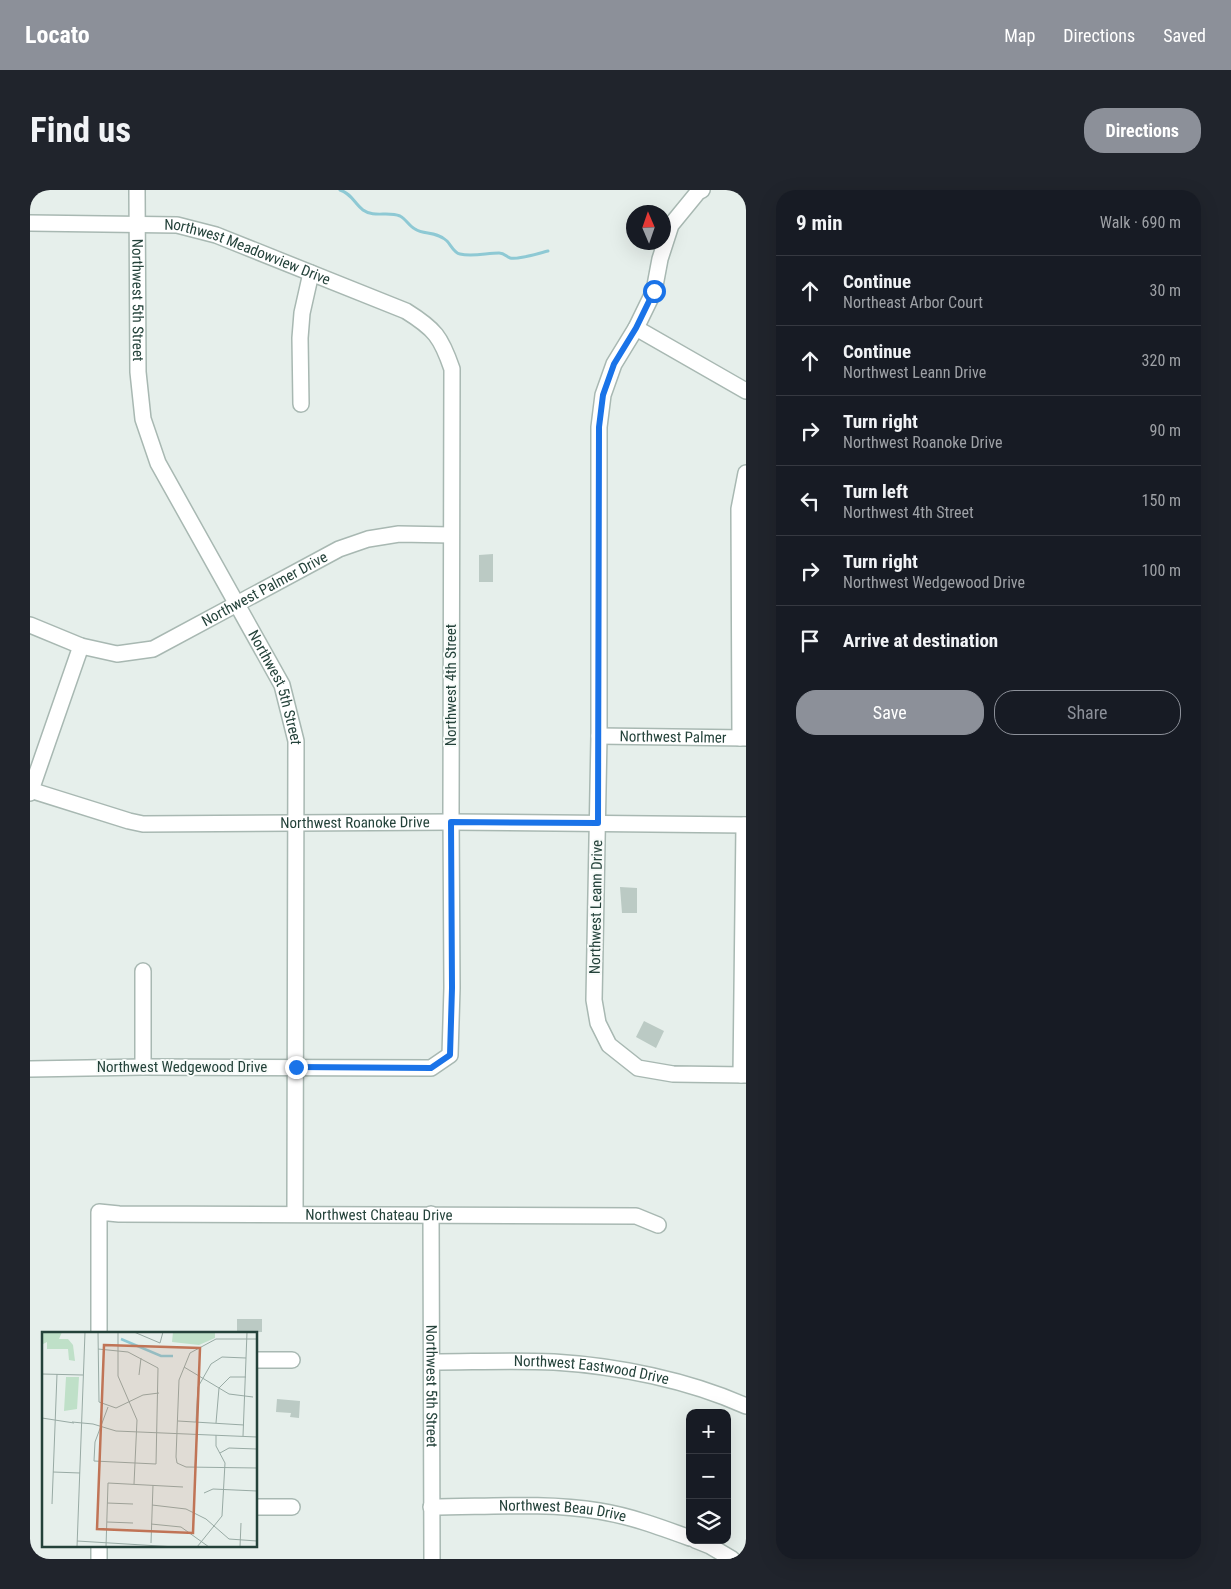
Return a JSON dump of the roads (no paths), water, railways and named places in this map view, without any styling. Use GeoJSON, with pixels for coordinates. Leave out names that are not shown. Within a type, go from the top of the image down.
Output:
{"type":"FeatureCollection","features":[{"type":"Feature","properties":{"kind":"street","name":"Northwest 5th Street"},"geometry":{"type":"LineString","coordinates":[[137,190],[138,372],[143,419],[158,462],[282,685],[296,740],[295,1214]]}},
{"type":"Feature","properties":{"kind":"street","name":"Northwest Leann Drive"},"geometry":{"type":"LineString","coordinates":[[702,190],[698,192],[671,225],[660,259],[654,291],[636,328],[614,364],[603,395],[599,427],[599,736],[594,1000],[598,1023],[609,1045],[638,1068],[673,1074],[744,1075]]}},
{"type":"Feature","properties":{"kind":"street","name":"Northwest Meadowview Drive"},"geometry":{"type":"LineString","coordinates":[[30,223],[177,225],[216,235],[406,311],[425,323]]}},
{"type":"Feature","properties":{"kind":"street"},"geometry":{"type":"LineString","coordinates":[[301,404],[300,338],[302,314],[311,273]]}},
{"type":"Feature","properties":{"kind":"street","name":"Northwest 4th Street"},"geometry":{"type":"LineString","coordinates":[[425,323],[443,344],[452,369],[452,988],[450,1055]]}},
{"type":"Feature","properties":{"kind":"street"},"geometry":{"type":"LineString","coordinates":[[636,328],[746,391]]}},
{"type":"Feature","properties":{"kind":"street"},"geometry":{"type":"LineString","coordinates":[[743,738],[739,509],[746,473]]}},
{"type":"Feature","properties":{"kind":"street","name":"Northwest Palmer Drive"},"geometry":{"type":"LineString","coordinates":[[30,625],[81,646],[118,654],[153,649],[339,549],[368,539],[399,534],[451,535]]}},
{"type":"Feature","properties":{"kind":"street"},"geometry":{"type":"LineString","coordinates":[[30,791],[81,646]]}},
{"type":"Feature","properties":{"kind":"street","name":"Northwest Palmer"},"geometry":{"type":"LineString","coordinates":[[599,736],[743,738]]}},
{"type":"Feature","properties":{"kind":"street","name":"Northwest Roanoke Drive"},"geometry":{"type":"LineString","coordinates":[[30,791],[143,824],[451,822],[745,825]]}},
{"type":"Feature","properties":{"kind":"street"},"geometry":{"type":"LineString","coordinates":[[744,1075],[745,825]]}},
{"type":"Feature","properties":{"kind":"street"},"geometry":{"type":"LineString","coordinates":[[143,970],[143,1067]]}},
{"type":"Feature","properties":{"kind":"street","name":"Northwest Wedgewood Drive"},"geometry":{"type":"LineString","coordinates":[[30,1069],[143,1067],[431,1068],[450,1055]]}},
{"type":"Feature","properties":{"kind":"street","name":"Northwest Chateau Drive"},"geometry":{"type":"LineString","coordinates":[[99,1332],[99,1212],[119,1214],[636,1216],[658,1225]]}},
{"type":"Feature","properties":{"kind":"street","name":"Northwest 5th Street"},"geometry":{"type":"LineString","coordinates":[[431,1214],[432,1559]]}},
{"type":"Feature","properties":{"kind":"street"},"geometry":{"type":"LineString","coordinates":[[258,1360],[292,1360]]}},
{"type":"Feature","properties":{"kind":"street","name":"Northwest Eastwood Drive"},"geometry":{"type":"LineString","coordinates":[[432,1362],[554,1362],[609,1369],[685,1383],[746,1406]]}},
{"type":"Feature","properties":{"kind":"street"},"geometry":{"type":"LineString","coordinates":[[258,1507],[292,1507]]}},
{"type":"Feature","properties":{"kind":"street","name":"Northwest Beau Drive"},"geometry":{"type":"LineString","coordinates":[[432,1507],[556,1507],[599,1511],[650,1523],[686,1536]]}},
{"type":"Feature","properties":{"kind":"street"},"geometry":{"type":"LineString","coordinates":[[705,1544],[732,1559]]}},
{"type":"Feature","properties":{"kind":"street"},"geometry":{"type":"LineString","coordinates":[[99,1546],[99,1559]]}},
{"type":"Feature","properties":{"kind":"waterway"},"geometry":{"type":"LineString","coordinates":[[340,190],[350,196],[363,210],[372,214],[400,216],[413,228],[443,238],[460,254],[501,253],[514,258],[548,251]]}}]}
